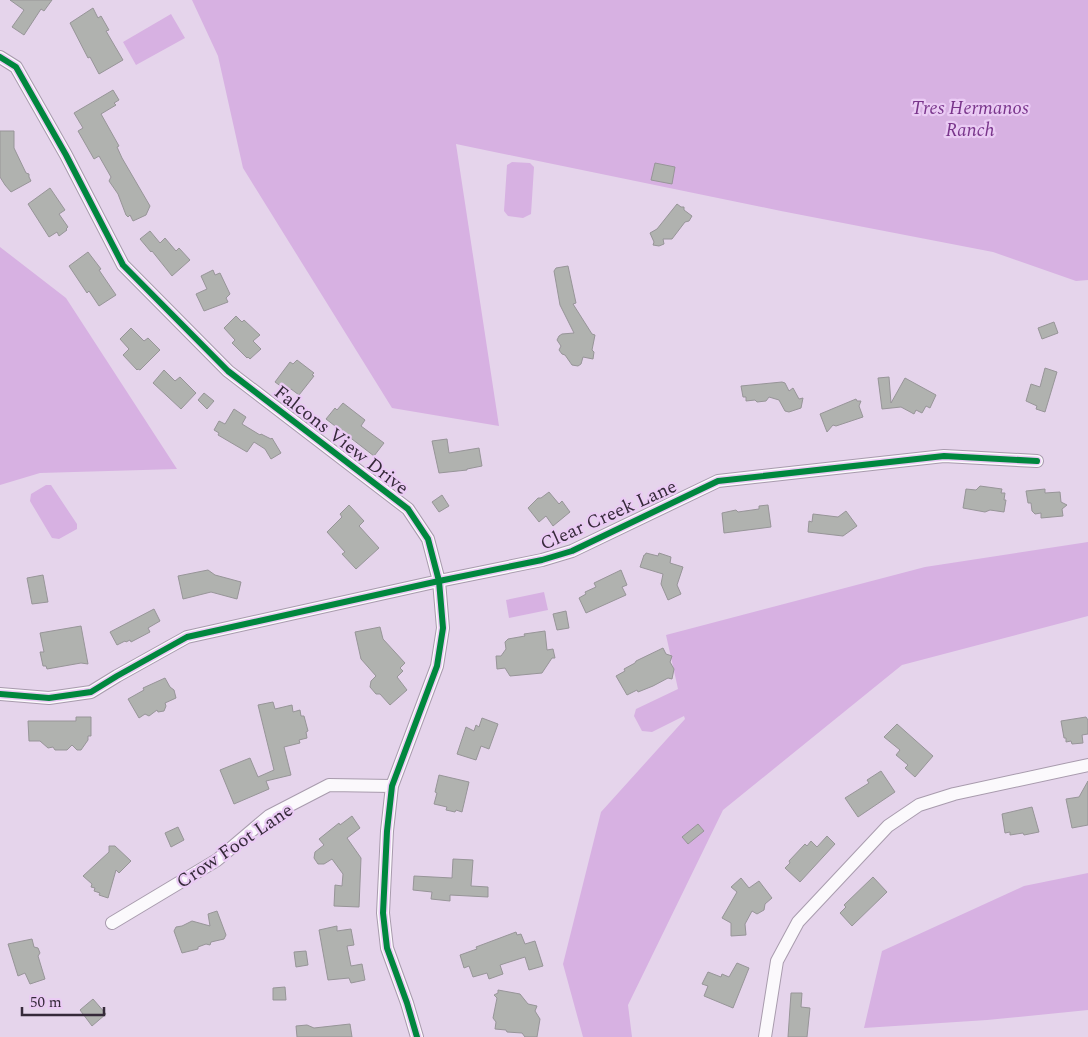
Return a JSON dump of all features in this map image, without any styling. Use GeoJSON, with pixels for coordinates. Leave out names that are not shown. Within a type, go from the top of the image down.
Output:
{"type":"FeatureCollection","features":[{"type":"Feature","properties":{"kind":"street","name":"Falcons View Drive"},"geometry":{"type":"LineString","coordinates":[[0,57],[16,67],[66,155],[123,265],[228,371],[408,509],[428,539],[439,581],[442,628],[436,666],[392,786],[383,913],[387,948],[418,1037]]}},
{"type":"Feature","properties":{"kind":"street","name":"Clear Creek Lane"},"geometry":{"type":"LineString","coordinates":[[0,694],[49,698],[91,692],[187,637],[542,560],[572,550],[718,481],[944,456],[1037,461]]}},
{"type":"Feature","properties":{"kind":"street"},"geometry":{"type":"LineString","coordinates":[[765,1037],[777,961],[798,922],[888,826],[918,805],[954,794],[1088,765]]}},
{"type":"Feature","properties":{"kind":"street","name":"Crow Foot Lane"},"geometry":{"type":"LineString","coordinates":[[112,923],[217,860],[269,816],[329,785],[392,786]]}},
{"type":"Feature","properties":{"kind":"green space","name":"Tres Hermanos Ranch"},"geometry":{"type":"Polygon","coordinates":[[[192,0],[1088,0],[1088,280],[1076,281],[993,252],[781,211],[456,144],[499,426],[392,408],[243,168],[218,56],[192,0]]]}},
{"type":"Feature","properties":{"kind":"green space"},"geometry":{"type":"Polygon","coordinates":[[[171,14],[185,38],[136,65],[123,42],[171,14]]]}},
{"type":"Feature","properties":{"kind":"green space"},"geometry":{"type":"Polygon","coordinates":[[[512,162],[530,163],[534,167],[531,214],[523,218],[508,216],[504,211],[507,165],[512,162]]]}},
{"type":"Feature","properties":{"kind":"green space"},"geometry":{"type":"Polygon","coordinates":[[[0,247],[66,298],[177,469],[40,473],[0,485],[0,247]]]}},
{"type":"Feature","properties":{"kind":"green space"},"geometry":{"type":"Polygon","coordinates":[[[46,485],[51,485],[77,524],[77,529],[59,539],[52,538],[30,501],[31,494],[46,485]]]}},
{"type":"Feature","properties":{"kind":"green space"},"geometry":{"type":"Polygon","coordinates":[[[1088,542],[1088,616],[902,665],[723,810],[628,1005],[632,1037],[583,1037],[563,964],[601,812],[685,719],[684,716],[652,732],[642,731],[634,716],[636,709],[678,689],[666,635],[925,567],[1088,542]]]}},
{"type":"Feature","properties":{"kind":"green space"},"geometry":{"type":"Polygon","coordinates":[[[544,592],[548,610],[509,618],[506,600],[544,592]]]}},
{"type":"Feature","properties":{"kind":"green space"},"geometry":{"type":"Polygon","coordinates":[[[1088,873],[1088,1010],[987,1020],[864,1028],[882,951],[1024,886],[1088,873]]]}},
{"type":"Feature","properties":{"kind":"building"},"geometry":{"type":"Polygon","coordinates":[[[10,0],[52,0],[44,11],[41,9],[24,35],[12,27],[24,10],[10,0]]]}},
{"type":"Feature","properties":{"kind":"building"},"geometry":{"type":"Polygon","coordinates":[[[93,8],[98,18],[101,16],[109,30],[106,31],[123,60],[99,74],[90,57],[88,58],[70,23],[93,8]]]}},
{"type":"Feature","properties":{"kind":"building"},"geometry":{"type":"Polygon","coordinates":[[[113,90],[119,100],[114,103],[116,105],[101,114],[119,146],[117,147],[122,158],[150,206],[146,215],[133,221],[130,215],[128,217],[126,215],[118,194],[109,181],[111,177],[99,156],[94,159],[78,131],[83,128],[74,113],[113,90]]]}},
{"type":"Feature","properties":{"kind":"building"},"geometry":{"type":"Polygon","coordinates":[[[0,131],[14,131],[14,148],[31,181],[11,192],[0,177],[0,131]]]}},
{"type":"Feature","properties":{"kind":"building"},"geometry":{"type":"Polygon","coordinates":[[[655,163],[675,167],[672,184],[651,180],[655,163]]]}},
{"type":"Feature","properties":{"kind":"building"},"geometry":{"type":"Polygon","coordinates":[[[50,188],[65,210],[59,214],[68,227],[59,236],[57,232],[49,237],[28,204],[50,188]]]}},
{"type":"Feature","properties":{"kind":"building"},"geometry":{"type":"Polygon","coordinates":[[[677,204],[684,207],[684,210],[692,216],[672,239],[663,239],[664,244],[659,246],[653,245],[654,242],[650,233],[657,229],[677,204]]]}},
{"type":"Feature","properties":{"kind":"building"},"geometry":{"type":"Polygon","coordinates":[[[150,231],[160,243],[165,238],[176,251],[179,248],[190,260],[172,276],[140,239],[150,231]]]}},
{"type":"Feature","properties":{"kind":"building"},"geometry":{"type":"Polygon","coordinates":[[[88,252],[101,269],[99,270],[116,295],[99,306],[89,291],[87,293],[69,266],[88,252]]]}},
{"type":"Feature","properties":{"kind":"building"},"geometry":{"type":"Polygon","coordinates":[[[568,266],[576,303],[573,304],[592,334],[595,335],[592,350],[594,352],[593,359],[583,357],[581,364],[578,366],[572,365],[565,355],[562,354],[559,350],[561,346],[557,340],[562,334],[574,333],[560,305],[554,271],[556,268],[568,266]]]}},
{"type":"Feature","properties":{"kind":"building"},"geometry":{"type":"Polygon","coordinates":[[[213,270],[215,275],[220,273],[230,294],[226,298],[228,302],[204,311],[196,294],[207,289],[201,276],[213,270]]]}},
{"type":"Feature","properties":{"kind":"building"},"geometry":{"type":"Polygon","coordinates":[[[236,316],[242,322],[244,320],[260,335],[253,341],[261,349],[250,359],[232,343],[235,340],[224,328],[236,316]]]}},
{"type":"Feature","properties":{"kind":"building"},"geometry":{"type":"Polygon","coordinates":[[[1054,322],[1058,333],[1042,339],[1038,328],[1054,322]]]}},
{"type":"Feature","properties":{"kind":"building"},"geometry":{"type":"Polygon","coordinates":[[[131,328],[144,341],[148,338],[160,350],[140,370],[137,370],[123,355],[129,349],[120,339],[131,328]]]}},
{"type":"Feature","properties":{"kind":"building"},"geometry":{"type":"Polygon","coordinates":[[[297,360],[314,373],[312,375],[314,376],[299,395],[291,389],[289,392],[275,382],[290,362],[293,364],[297,360]]]}},
{"type":"Feature","properties":{"kind":"building"},"geometry":{"type":"Polygon","coordinates":[[[1045,368],[1057,372],[1045,412],[1036,409],[1037,406],[1026,401],[1031,384],[1040,387],[1045,368]]]}},
{"type":"Feature","properties":{"kind":"building"},"geometry":{"type":"Polygon","coordinates":[[[164,370],[175,381],[180,377],[196,393],[181,409],[153,383],[164,370]]]}},
{"type":"Feature","properties":{"kind":"building"},"geometry":{"type":"Polygon","coordinates":[[[889,377],[891,403],[905,378],[936,395],[930,408],[926,406],[922,413],[916,410],[914,414],[901,407],[882,409],[878,378],[889,377]]]}},
{"type":"Feature","properties":{"kind":"building"},"geometry":{"type":"Polygon","coordinates":[[[785,383],[789,391],[793,388],[799,399],[803,398],[801,408],[789,412],[785,411],[779,400],[769,397],[766,401],[757,402],[755,400],[746,401],[746,397],[743,397],[741,386],[785,383]]]}},
{"type":"Feature","properties":{"kind":"building"},"geometry":{"type":"Polygon","coordinates":[[[204,393],[214,401],[207,409],[198,400],[204,393]]]}},
{"type":"Feature","properties":{"kind":"building"},"geometry":{"type":"Polygon","coordinates":[[[856,399],[861,401],[859,406],[863,417],[836,426],[833,425],[827,432],[820,414],[856,399]]]}},
{"type":"Feature","properties":{"kind":"building"},"geometry":{"type":"Polygon","coordinates":[[[343,403],[365,420],[361,426],[384,443],[374,456],[326,419],[335,408],[337,410],[343,403]]]}},
{"type":"Feature","properties":{"kind":"building"},"geometry":{"type":"Polygon","coordinates":[[[234,409],[246,417],[242,424],[260,435],[272,438],[281,453],[271,459],[265,449],[254,442],[247,452],[218,435],[219,433],[214,430],[219,421],[225,424],[234,409]]]}},
{"type":"Feature","properties":{"kind":"building"},"geometry":{"type":"Polygon","coordinates":[[[447,439],[449,453],[479,448],[482,466],[467,470],[439,473],[432,441],[447,439]]]}},
{"type":"Feature","properties":{"kind":"building"},"geometry":{"type":"Polygon","coordinates":[[[980,486],[1002,489],[1001,493],[1005,493],[1004,500],[1006,500],[1004,512],[990,510],[985,512],[963,508],[966,489],[976,490],[980,486]]]}},
{"type":"Feature","properties":{"kind":"building"},"geometry":{"type":"Polygon","coordinates":[[[1045,489],[1045,493],[1060,492],[1061,502],[1067,505],[1062,509],[1063,516],[1041,518],[1041,513],[1035,514],[1032,511],[1031,503],[1028,503],[1026,491],[1045,489]]]}},
{"type":"Feature","properties":{"kind":"building"},"geometry":{"type":"Polygon","coordinates":[[[549,492],[559,504],[562,501],[570,512],[553,526],[546,516],[539,522],[528,508],[538,498],[549,492]]]}},
{"type":"Feature","properties":{"kind":"building"},"geometry":{"type":"Polygon","coordinates":[[[442,495],[449,506],[439,512],[432,502],[442,495]]]}},
{"type":"Feature","properties":{"kind":"building"},"geometry":{"type":"Polygon","coordinates":[[[349,505],[364,521],[359,526],[379,548],[356,569],[342,554],[345,552],[327,532],[342,517],[340,514],[349,505]]]}},
{"type":"Feature","properties":{"kind":"building"},"geometry":{"type":"Polygon","coordinates":[[[768,505],[771,527],[724,533],[722,513],[759,509],[759,506],[768,505]]]}},
{"type":"Feature","properties":{"kind":"building"},"geometry":{"type":"Polygon","coordinates":[[[846,511],[857,526],[843,536],[808,532],[809,521],[812,522],[813,514],[838,517],[846,511]]]}},
{"type":"Feature","properties":{"kind":"building"},"geometry":{"type":"Polygon","coordinates":[[[646,553],[658,556],[659,553],[671,557],[670,563],[683,567],[677,585],[681,594],[668,600],[661,584],[663,574],[640,567],[646,553]]]}},
{"type":"Feature","properties":{"kind":"building"},"geometry":{"type":"Polygon","coordinates":[[[208,570],[215,575],[241,582],[237,599],[211,592],[183,599],[178,576],[208,570]]]}},
{"type":"Feature","properties":{"kind":"building"},"geometry":{"type":"Polygon","coordinates":[[[621,570],[627,585],[622,587],[626,595],[586,613],[579,598],[586,594],[585,592],[596,587],[594,583],[621,570]]]}},
{"type":"Feature","properties":{"kind":"building"},"geometry":{"type":"Polygon","coordinates":[[[43,575],[48,602],[32,604],[27,578],[43,575]]]}},
{"type":"Feature","properties":{"kind":"building"},"geometry":{"type":"Polygon","coordinates":[[[154,609],[160,621],[148,628],[150,632],[131,642],[130,640],[125,641],[117,645],[110,632],[154,609]]]}},
{"type":"Feature","properties":{"kind":"building"},"geometry":{"type":"Polygon","coordinates":[[[566,611],[569,628],[557,630],[553,614],[566,611]]]}},
{"type":"Feature","properties":{"kind":"building"},"geometry":{"type":"Polygon","coordinates":[[[81,626],[88,664],[81,663],[47,669],[46,666],[43,666],[40,652],[44,652],[40,633],[81,626]]]}},
{"type":"Feature","properties":{"kind":"building"},"geometry":{"type":"Polygon","coordinates":[[[380,627],[383,639],[405,663],[400,668],[403,671],[397,677],[407,690],[390,705],[370,687],[371,681],[376,676],[361,659],[355,632],[380,627]]]}},
{"type":"Feature","properties":{"kind":"building"},"geometry":{"type":"Polygon","coordinates":[[[545,631],[547,650],[553,649],[555,658],[552,658],[542,673],[510,676],[505,668],[497,669],[496,656],[501,656],[506,649],[505,642],[508,639],[525,636],[524,634],[545,631]]]}},
{"type":"Feature","properties":{"kind":"building"},"geometry":{"type":"Polygon","coordinates":[[[663,648],[666,654],[672,656],[670,662],[674,669],[672,679],[668,678],[653,686],[627,695],[616,676],[636,661],[663,648]]]}},
{"type":"Feature","properties":{"kind":"building"},"geometry":{"type":"Polygon","coordinates":[[[165,678],[174,690],[176,698],[165,703],[164,711],[158,712],[157,710],[149,716],[145,714],[139,718],[128,699],[144,690],[143,688],[165,678]]]}},
{"type":"Feature","properties":{"kind":"building"},"geometry":{"type":"Polygon","coordinates":[[[273,702],[275,709],[292,705],[293,712],[300,710],[301,716],[304,716],[308,731],[306,732],[307,738],[299,740],[300,743],[284,747],[291,775],[266,781],[269,789],[234,804],[220,770],[250,758],[258,777],[274,770],[258,705],[273,702]]]}},
{"type":"Feature","properties":{"kind":"building"},"geometry":{"type":"Polygon","coordinates":[[[76,717],[91,717],[91,736],[88,736],[88,740],[81,750],[77,750],[72,745],[67,750],[55,750],[53,747],[48,748],[40,741],[29,741],[28,721],[76,721],[76,717]]]}},
{"type":"Feature","properties":{"kind":"building"},"geometry":{"type":"Polygon","coordinates":[[[1086,717],[1088,720],[1088,734],[1082,735],[1083,743],[1072,744],[1071,741],[1066,742],[1061,721],[1086,717]]]}},
{"type":"Feature","properties":{"kind":"building"},"geometry":{"type":"Polygon","coordinates":[[[482,718],[498,724],[489,749],[481,746],[476,760],[457,754],[466,727],[474,731],[476,725],[479,727],[482,718]]]}},
{"type":"Feature","properties":{"kind":"building"},"geometry":{"type":"Polygon","coordinates":[[[897,724],[933,756],[915,777],[905,768],[908,765],[896,755],[900,750],[884,737],[897,724]]]}},
{"type":"Feature","properties":{"kind":"building"},"geometry":{"type":"Polygon","coordinates":[[[881,771],[895,792],[858,817],[845,798],[869,783],[867,780],[881,771]]]}},
{"type":"Feature","properties":{"kind":"building"},"geometry":{"type":"Polygon","coordinates":[[[439,775],[469,782],[462,812],[446,810],[447,807],[434,804],[439,775]]]}},
{"type":"Feature","properties":{"kind":"building"},"geometry":{"type":"Polygon","coordinates":[[[1088,781],[1088,825],[1072,828],[1066,799],[1079,797],[1088,781]]]}},
{"type":"Feature","properties":{"kind":"building"},"geometry":{"type":"Polygon","coordinates":[[[1032,807],[1039,832],[1024,835],[1023,833],[1010,835],[1010,832],[1005,833],[1002,814],[1032,807]]]}},
{"type":"Feature","properties":{"kind":"building"},"geometry":{"type":"Polygon","coordinates":[[[352,816],[360,828],[347,838],[361,858],[359,907],[334,906],[335,885],[342,886],[343,874],[332,859],[324,864],[318,864],[314,858],[315,852],[324,845],[319,839],[339,823],[340,825],[352,816]]]}},
{"type":"Feature","properties":{"kind":"building"},"geometry":{"type":"Polygon","coordinates":[[[698,824],[704,831],[688,844],[682,837],[698,824]]]}},
{"type":"Feature","properties":{"kind":"building"},"geometry":{"type":"Polygon","coordinates":[[[178,827],[184,840],[171,847],[165,833],[178,827]]]}},
{"type":"Feature","properties":{"kind":"building"},"geometry":{"type":"Polygon","coordinates":[[[827,836],[835,844],[800,882],[785,868],[790,863],[789,861],[805,844],[807,846],[811,841],[817,847],[827,836]]]}},
{"type":"Feature","properties":{"kind":"building"},"geometry":{"type":"Polygon","coordinates":[[[109,846],[115,846],[131,861],[119,873],[116,870],[108,898],[94,891],[95,888],[91,887],[92,884],[83,876],[109,852],[109,846]]]}},
{"type":"Feature","properties":{"kind":"building"},"geometry":{"type":"Polygon","coordinates":[[[453,859],[473,860],[471,886],[488,887],[488,897],[450,895],[450,901],[431,899],[432,892],[413,890],[414,876],[452,878],[453,859]]]}},
{"type":"Feature","properties":{"kind":"building"},"geometry":{"type":"Polygon","coordinates":[[[873,877],[887,892],[852,926],[840,913],[846,907],[844,905],[873,877]]]}},
{"type":"Feature","properties":{"kind":"building"},"geometry":{"type":"Polygon","coordinates":[[[741,878],[749,888],[759,881],[772,898],[765,904],[764,910],[757,914],[752,911],[745,924],[746,935],[731,936],[731,923],[722,918],[737,892],[731,887],[741,878]]]}},
{"type":"Feature","properties":{"kind":"building"},"geometry":{"type":"Polygon","coordinates":[[[217,911],[226,935],[224,939],[182,953],[174,931],[176,927],[192,921],[210,926],[208,914],[217,911]]]}},
{"type":"Feature","properties":{"kind":"building"},"geometry":{"type":"Polygon","coordinates":[[[337,926],[337,931],[351,929],[354,945],[347,946],[351,966],[362,964],[365,980],[351,983],[349,978],[328,980],[319,930],[337,926]]]}},
{"type":"Feature","properties":{"kind":"building"},"geometry":{"type":"Polygon","coordinates":[[[516,932],[517,935],[521,934],[525,944],[535,941],[543,966],[529,970],[525,957],[500,965],[503,974],[489,979],[487,973],[473,977],[469,966],[464,968],[460,955],[516,932]]]}},
{"type":"Feature","properties":{"kind":"building"},"geometry":{"type":"Polygon","coordinates":[[[32,939],[34,947],[38,948],[40,953],[38,956],[45,979],[30,984],[25,973],[18,976],[8,944],[32,939]]]}},
{"type":"Feature","properties":{"kind":"building"},"geometry":{"type":"Polygon","coordinates":[[[306,951],[308,965],[296,967],[294,952],[306,951]]]}},
{"type":"Feature","properties":{"kind":"building"},"geometry":{"type":"Polygon","coordinates":[[[737,963],[749,968],[733,1008],[704,996],[708,986],[702,984],[708,972],[721,977],[722,974],[729,977],[737,963]]]}},
{"type":"Feature","properties":{"kind":"building"},"geometry":{"type":"Polygon","coordinates":[[[285,987],[286,1000],[273,1000],[273,988],[285,987]]]}},
{"type":"Feature","properties":{"kind":"building"},"geometry":{"type":"Polygon","coordinates":[[[498,990],[520,994],[528,1004],[537,1006],[535,1011],[540,1019],[537,1037],[525,1037],[522,1033],[495,1029],[496,1022],[493,1018],[497,998],[494,995],[498,993],[498,990]]]}},
{"type":"Feature","properties":{"kind":"building"},"geometry":{"type":"Polygon","coordinates":[[[791,993],[802,993],[801,1007],[810,1008],[807,1037],[788,1037],[791,993]]]}},
{"type":"Feature","properties":{"kind":"building"},"geometry":{"type":"Polygon","coordinates":[[[93,999],[106,1014],[92,1026],[80,1010],[93,999]]]}},
{"type":"Feature","properties":{"kind":"building"},"geometry":{"type":"Polygon","coordinates":[[[350,1024],[352,1037],[297,1037],[296,1026],[307,1025],[314,1028],[350,1024]]]}},
{"type":"Feature","properties":{"kind":"cycle path"},"geometry":{"type":"LineString","coordinates":[[0,57],[16,67],[66,155],[123,265],[228,371],[408,509],[428,539],[439,581],[443,628],[437,666],[392,786],[387,831],[383,913],[387,948],[417,1037]]}},
{"type":"Feature","properties":{"kind":"cycle path"},"geometry":{"type":"LineString","coordinates":[[0,694],[49,698],[91,692],[187,637],[542,560],[572,551],[718,481],[944,456],[1037,461]]}}]}
